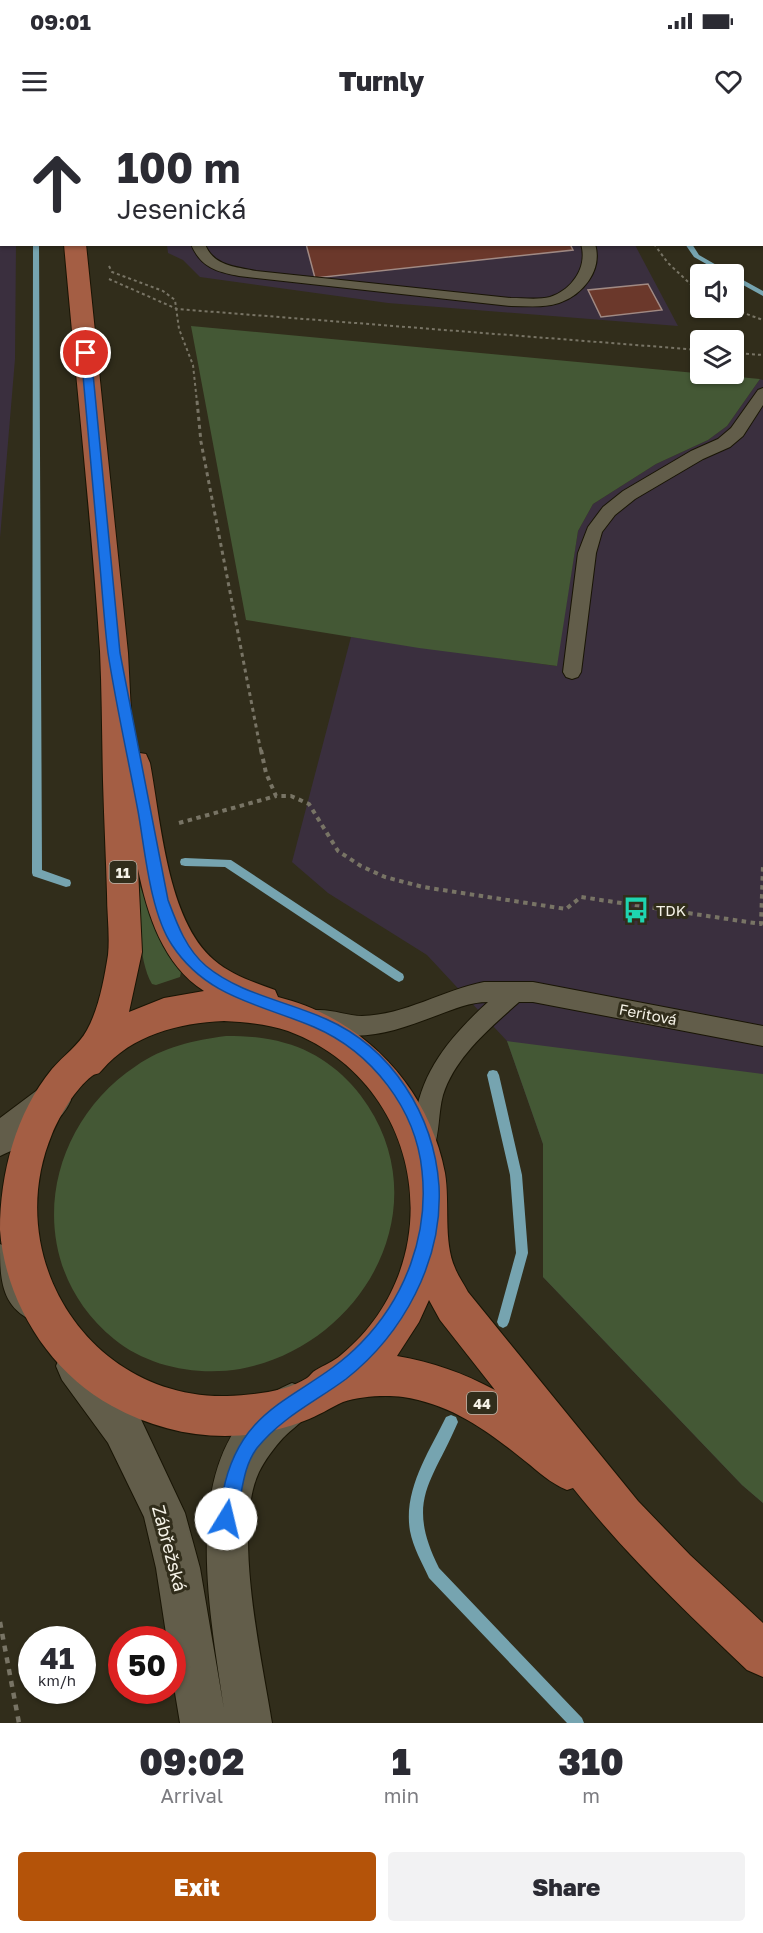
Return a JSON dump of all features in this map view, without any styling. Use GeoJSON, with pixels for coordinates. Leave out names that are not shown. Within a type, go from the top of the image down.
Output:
{"type":"FeatureCollection","features":[{"type":"Feature","properties":{"kind":"main road","name":"11"},"geometry":{"type":"LineString","coordinates":[[74,1080],[94,1053],[105,1032],[115,1003],[125,952],[114,653],[75,246]]}},
{"type":"Feature","properties":{"kind":"main road","name":"11"},"geometry":{"type":"LineString","coordinates":[[114,653],[161,900],[176,939],[200,969],[218,982],[237,992],[302,1016]]}},
{"type":"Feature","properties":{"kind":"main road","name":"Zábřežská"},"geometry":{"type":"LineString","coordinates":[[0,1138],[49,1104],[114,1045],[138,1030],[192,1011],[226,1006],[252,1006],[302,1016],[344,1036],[382,1067],[400,1091],[415,1118],[430,1170],[432,1199],[429,1228],[418,1271],[397,1312],[367,1349],[339,1373],[308,1392],[266,1424],[249,1445],[230,1493],[226,1546],[237,1648],[249,1723]]}},
{"type":"Feature","properties":{"kind":"main road","name":"Zábřežská"},"geometry":{"type":"LineString","coordinates":[[31,1300],[22,1274],[18,1247],[16,1219],[19,1192],[26,1162],[39,1130],[74,1080]]}},
{"type":"Feature","properties":{"kind":"main road","name":"44"},"geometry":{"type":"LineString","coordinates":[[429,1228],[435,1272],[454,1306],[623,1516],[674,1571],[763,1654]]}},
{"type":"Feature","properties":{"kind":"main road","name":"Zábřežská"},"geometry":{"type":"LineString","coordinates":[[0,1263],[19,1281],[48,1332],[104,1400],[123,1428],[164,1513],[178,1568],[203,1723]]}},
{"type":"Feature","properties":{"kind":"main road","name":"Zábřežská"},"geometry":{"type":"LineString","coordinates":[[71,1360],[108,1388],[133,1401],[170,1412],[208,1416],[247,1412],[276,1405],[308,1392]]}},
{"type":"Feature","properties":{"kind":"main road","name":"44"},"geometry":{"type":"LineString","coordinates":[[308,1392],[338,1382],[376,1376],[404,1377],[440,1384],[492,1409],[516,1426],[623,1516]]}},
{"type":"Feature","properties":{"kind":"lane"},"geometry":{"type":"LineString","coordinates":[[198,246],[200,254],[218,267],[256,275],[512,302],[554,300],[572,290],[583,279],[588,266],[589,246]]}},
{"type":"Feature","properties":{"kind":"lane"},"geometry":{"type":"LineString","coordinates":[[573,672],[587,553],[594,531],[609,511],[628,495],[724,443],[737,432],[763,393]]}},
{"type":"Feature","properties":{"kind":"lane","name":"Feritová"},"geometry":{"type":"LineString","coordinates":[[302,1016],[330,1023],[365,1026],[390,1023],[464,996],[484,992],[524,992],[763,1036]]}},
{"type":"Feature","properties":{"kind":"lane"},"geometry":{"type":"LineString","coordinates":[[424,1143],[425,1119],[440,1071],[453,1050],[476,1025],[524,992]]}},
{"type":"Feature","properties":{"kind":"path"},"geometry":{"type":"LineString","coordinates":[[655,246],[668,263],[690,284]]}},
{"type":"Feature","properties":{"kind":"path"},"geometry":{"type":"LineString","coordinates":[[106,260],[112,272],[170,294],[177,309],[179,329],[193,365],[201,442],[254,716],[266,773],[276,796]]}},
{"type":"Feature","properties":{"kind":"path"},"geometry":{"type":"LineString","coordinates":[[78,276],[108,278],[123,282],[155,302],[177,309],[690,349]]}},
{"type":"Feature","properties":{"kind":"path"},"geometry":{"type":"LineString","coordinates":[[744,313],[763,320]]}},
{"type":"Feature","properties":{"kind":"path"},"geometry":{"type":"LineString","coordinates":[[744,353],[763,355]]}},
{"type":"Feature","properties":{"kind":"path"},"geometry":{"type":"LineString","coordinates":[[178,824],[276,796],[293,795],[308,802],[320,826],[339,852],[365,868],[411,885],[566,909],[580,897],[762,925],[763,865]]}},
{"type":"Feature","properties":{"kind":"path"},"geometry":{"type":"LineString","coordinates":[[0,1622],[19,1723]]}},
{"type":"Feature","properties":{"kind":"shaded area"},"geometry":{"type":"Polygon","coordinates":[[[0,246],[16,246],[15,359],[0,538],[0,246]]]}},
{"type":"Feature","properties":{"kind":"shaded area"},"geometry":{"type":"Polygon","coordinates":[[[167,246],[636,246],[678,326],[388,303],[200,277],[183,260],[168,253],[167,246]]]}},
{"type":"Feature","properties":{"kind":"shaded area"},"geometry":{"type":"Polygon","coordinates":[[[760,379],[763,380],[763,1503],[742,1485],[543,1277],[543,1144],[507,1041],[427,955],[328,893],[292,862],[351,637],[556,666],[578,531],[593,504],[656,464],[708,440],[727,426],[760,379]]]}},
{"type":"Feature","properties":{"kind":"green space"},"geometry":{"type":"Polygon","coordinates":[[[191,326],[690,372],[690,384],[744,384],[744,378],[760,379],[727,426],[708,440],[656,464],[593,504],[578,531],[557,666],[419,648],[246,620],[191,326]]]}},
{"type":"Feature","properties":{"kind":"green space"},"geometry":{"type":"Polygon","coordinates":[[[137,878],[157,931],[181,972],[180,977],[156,985],[152,984],[147,974],[141,948],[137,878]]]}},
{"type":"Feature","properties":{"kind":"green space"},"geometry":{"type":"Polygon","coordinates":[[[226,1036],[263,1038],[298,1047],[321,1059],[352,1085],[368,1106],[387,1147],[394,1190],[390,1231],[375,1270],[351,1305],[320,1334],[283,1356],[240,1369],[190,1370],[157,1363],[127,1349],[114,1339],[85,1308],[65,1274],[55,1236],[55,1198],[63,1160],[80,1125],[104,1093],[146,1059],[191,1042],[226,1036]]]}},
{"type":"Feature","properties":{"kind":"green space"},"geometry":{"type":"Polygon","coordinates":[[[507,1041],[763,1074],[763,1503],[742,1485],[543,1277],[543,1144],[507,1041]]]}},
{"type":"Feature","properties":{"kind":"building"},"geometry":{"type":"Polygon","coordinates":[[[307,246],[571,246],[573,250],[315,278],[307,246]]]}},
{"type":"Feature","properties":{"kind":"building"},"geometry":{"type":"Polygon","coordinates":[[[648,284],[662,310],[601,317],[588,290],[648,284]]]}},
{"type":"Feature","properties":{"kind":"waterway"},"geometry":{"type":"LineString","coordinates":[[36,246],[37,873],[66,883]]}},
{"type":"Feature","properties":{"kind":"waterway"},"geometry":{"type":"LineString","coordinates":[[689,246],[696,256],[710,264]]}},
{"type":"Feature","properties":{"kind":"waterway"},"geometry":{"type":"LineString","coordinates":[[744,283],[763,294]]}},
{"type":"Feature","properties":{"kind":"waterway"},"geometry":{"type":"LineString","coordinates":[[185,862],[227,863],[399,977]]}},
{"type":"Feature","properties":{"kind":"waterway"},"geometry":{"type":"LineString","coordinates":[[493,1075],[516,1175],[522,1253],[503,1322]]}},
{"type":"Feature","properties":{"kind":"waterway"},"geometry":{"type":"LineString","coordinates":[[451,1422],[431,1461],[418,1496],[415,1513],[423,1551],[434,1573],[577,1723]]}},
{"type":"Feature","properties":{"kind":"place","name":"TDK"},"geometry":{"type":"Point","coordinates":[636,910]}},
{"type":"Feature","properties":{"kind":"route"},"geometry":{"type":"LineString","coordinates":[[86,353],[114,653],[161,900],[176,939],[185,954],[218,982],[237,992],[322,1024],[359,1046],[382,1067],[400,1091],[415,1118],[430,1170],[432,1199],[429,1228],[418,1271],[397,1312],[367,1349],[339,1373],[308,1392],[266,1424],[249,1445],[238,1468],[230,1493],[226,1519]]}}]}
